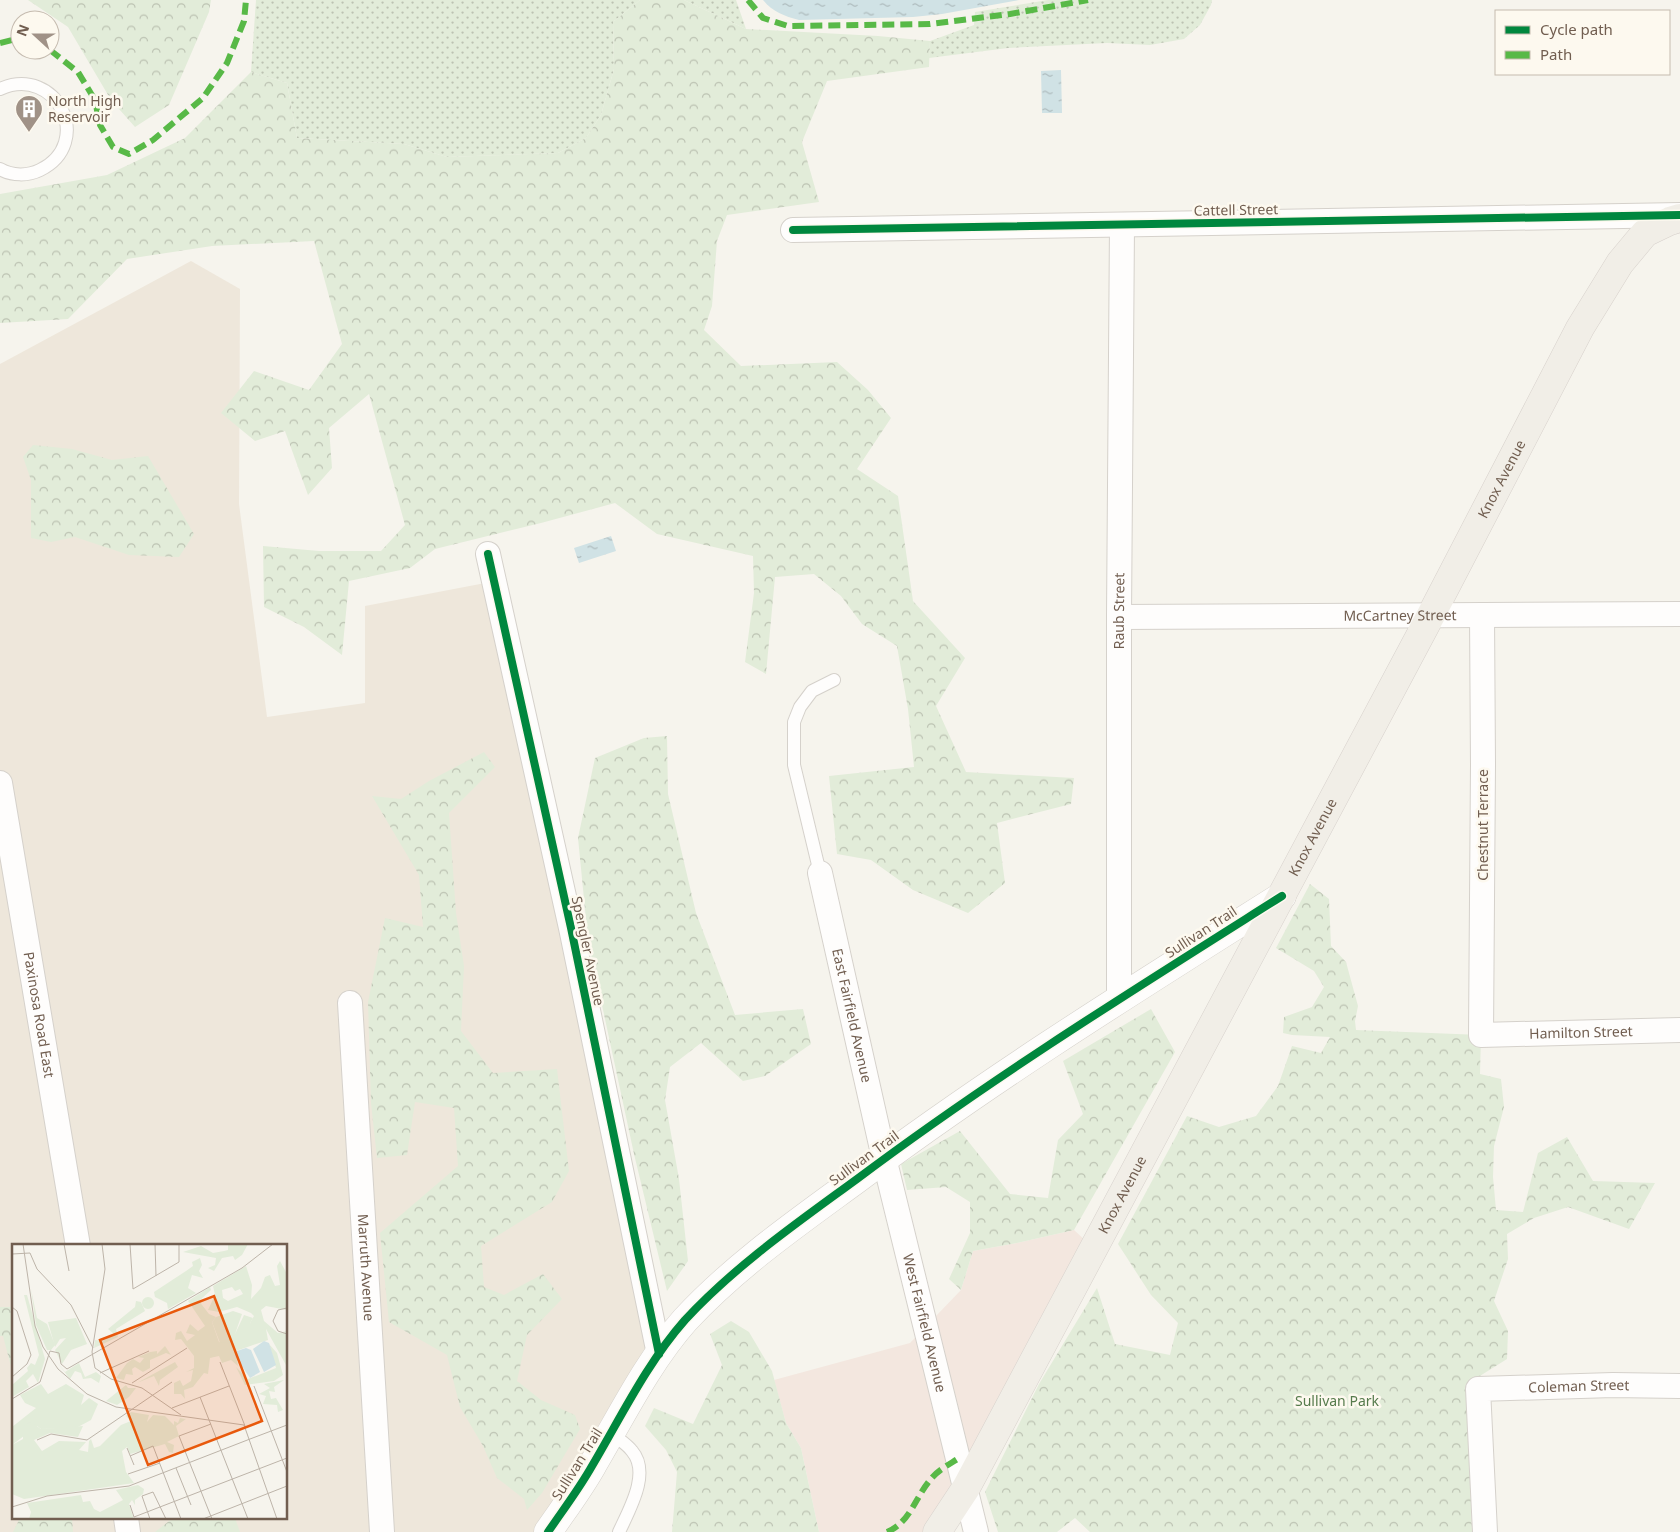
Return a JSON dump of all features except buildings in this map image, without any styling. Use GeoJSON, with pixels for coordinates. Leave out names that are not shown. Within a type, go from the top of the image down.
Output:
{"type":"FeatureCollection","features":[{"type":"Feature","properties":{"kind":"main road","name":"Knox Avenue"},"geometry":{"type":"LineString","coordinates":[[937,1532],[966,1488],[1431,615],[1580,328],[1620,263],[1645,233],[1680,217]]}},
{"type":"Feature","properties":{"kind":"street","name":"Cattell Street"},"geometry":{"type":"LineString","coordinates":[[793,230],[1680,217]]}},
{"type":"Feature","properties":{"kind":"street","name":"Raub Street"},"geometry":{"type":"LineString","coordinates":[[1120,999],[1119,617],[1122,225]]}},
{"type":"Feature","properties":{"kind":"street","name":"Spengler Avenue"},"geometry":{"type":"LineString","coordinates":[[488,554],[571,928],[659,1354]]}},
{"type":"Feature","properties":{"kind":"street","name":"McCartney Street"},"geometry":{"type":"LineString","coordinates":[[1119,617],[1680,614]]}},
{"type":"Feature","properties":{"kind":"street","name":"Chestnut Terrace"},"geometry":{"type":"LineString","coordinates":[[1481,1035],[1482,615]]}},
{"type":"Feature","properties":{"kind":"street","name":"Paxinosa Road East"},"geometry":{"type":"LineString","coordinates":[[0,783],[78,1244]]}},
{"type":"Feature","properties":{"kind":"street","name":"East Fairfield Avenue"},"geometry":{"type":"LineString","coordinates":[[820,873],[884,1158]]}},
{"type":"Feature","properties":{"kind":"street","name":"Sullivan Trail"},"geometry":{"type":"LineString","coordinates":[[548,1532],[590,1470],[632,1395],[659,1354],[684,1321],[752,1256],[884,1158],[1001,1077],[1282,896]]}},
{"type":"Feature","properties":{"kind":"street","name":"Marruth Avenue"},"geometry":{"type":"LineString","coordinates":[[350,1003],[382,1532]]}},
{"type":"Feature","properties":{"kind":"street","name":"Hamilton Street"},"geometry":{"type":"LineString","coordinates":[[1481,1035],[1680,1030]]}},
{"type":"Feature","properties":{"kind":"street","name":"West Fairfield Avenue"},"geometry":{"type":"LineString","coordinates":[[884,1158],[976,1532]]}},
{"type":"Feature","properties":{"kind":"street","name":"Coleman Street"},"geometry":{"type":"LineString","coordinates":[[1485,1532],[1478,1389],[1613,1385],[1680,1386]]}},
{"type":"Feature","properties":{"kind":"lane"},"geometry":{"type":"LineString","coordinates":[[0,89],[16,83],[31,84],[46,90],[57,100],[65,113],[67,129],[65,143],[58,156],[48,166],[34,173],[20,175],[0,169]]}},
{"type":"Feature","properties":{"kind":"lane"},"geometry":{"type":"LineString","coordinates":[[820,873],[794,765],[794,722],[800,707],[812,691],[834,680]]}},
{"type":"Feature","properties":{"kind":"lane"},"geometry":{"type":"LineString","coordinates":[[611,1433],[633,1452],[640,1470],[638,1490],[619,1532]]}},
{"type":"Feature","properties":{"kind":"shaded area"},"geometry":{"type":"Polygon","coordinates":[[[191,261],[240,289],[239,504],[267,717],[365,703],[365,606],[501,580],[662,1320],[635,1407],[539,1532],[0,1532],[0,364],[191,261]]]}},
{"type":"Feature","properties":{"kind":"shaded area"},"geometry":{"type":"Polygon","coordinates":[[[1074,1230],[1086,1241],[926,1532],[819,1532],[801,1448],[786,1423],[774,1380],[910,1343],[961,1290],[973,1251],[1074,1230]]]}},
{"type":"Feature","properties":{"kind":"green space"},"geometry":{"type":"Polygon","coordinates":[[[28,0],[211,0],[209,12],[169,105],[135,127],[111,100],[68,27],[60,22],[60,10],[43,10],[28,0]]]}},
{"type":"Feature","properties":{"kind":"green space"},"geometry":{"type":"Polygon","coordinates":[[[256,0],[640,0],[613,22],[614,69],[601,115],[586,138],[558,153],[447,157],[404,144],[297,138],[287,83],[251,72],[256,0]]]}},
{"type":"Feature","properties":{"kind":"green space"},"geometry":{"type":"Polygon","coordinates":[[[640,0],[684,0],[746,29],[878,36],[930,41],[929,67],[827,81],[802,142],[819,202],[727,215],[717,241],[712,306],[704,330],[741,366],[837,362],[868,390],[891,418],[857,469],[898,496],[913,601],[965,658],[936,706],[966,772],[1074,778],[1071,804],[997,823],[1005,883],[968,913],[913,890],[871,860],[837,854],[829,776],[914,767],[908,709],[897,646],[862,624],[841,596],[814,574],[775,577],[766,674],[745,662],[754,593],[753,556],[657,534],[615,503],[435,549],[410,568],[349,581],[342,655],[304,627],[264,607],[263,546],[319,551],[381,551],[405,525],[369,394],[329,428],[332,468],[308,495],[285,431],[255,441],[221,413],[254,371],[309,390],[342,344],[314,241],[212,246],[127,259],[68,319],[0,323],[0,194],[107,175],[185,138],[251,72],[287,83],[297,138],[404,144],[447,157],[558,153],[586,138],[601,115],[614,69],[613,22],[640,0]]]}},
{"type":"Feature","properties":{"kind":"green space"},"geometry":{"type":"Polygon","coordinates":[[[684,0],[736,0],[746,29],[684,0]]]}},
{"type":"Feature","properties":{"kind":"green space"},"geometry":{"type":"Polygon","coordinates":[[[1048,0],[1212,0],[1200,25],[1184,39],[1150,45],[1107,43],[1008,48],[929,58],[930,41],[974,25],[975,12],[1048,0]]]}},
{"type":"Feature","properties":{"kind":"green space"},"geometry":{"type":"Polygon","coordinates":[[[33,445],[72,449],[112,460],[148,456],[194,534],[179,557],[129,555],[75,537],[51,542],[31,538],[31,480],[23,457],[33,445]]]}},
{"type":"Feature","properties":{"kind":"green space"},"geometry":{"type":"Polygon","coordinates":[[[667,736],[668,794],[696,913],[735,1015],[803,1009],[811,1044],[765,1076],[743,1081],[701,1043],[670,1067],[665,1100],[679,1179],[688,1261],[667,1291],[634,1154],[588,940],[578,838],[595,758],[644,738],[667,736]]]}},
{"type":"Feature","properties":{"kind":"green space"},"geometry":{"type":"Polygon","coordinates":[[[484,752],[495,767],[449,813],[456,913],[464,966],[461,1031],[493,1073],[557,1069],[569,1171],[552,1202],[481,1246],[484,1287],[504,1295],[543,1274],[562,1299],[527,1335],[517,1381],[541,1400],[575,1415],[580,1429],[542,1493],[527,1510],[524,1499],[497,1478],[483,1446],[460,1407],[447,1355],[389,1322],[380,1233],[458,1166],[454,1108],[415,1102],[407,1155],[377,1158],[371,1103],[368,1002],[385,918],[423,927],[419,875],[372,796],[401,799],[429,781],[484,752]]]}},
{"type":"Feature","properties":{"kind":"green space","name":"Sullivan Park"},"geometry":{"type":"Polygon","coordinates":[[[1310,884],[1329,899],[1331,946],[1346,962],[1358,1006],[1355,1021],[1356,1030],[1481,1035],[1480,1074],[1501,1079],[1504,1107],[1494,1146],[1493,1177],[1496,1210],[1523,1212],[1538,1153],[1567,1137],[1593,1181],[1655,1183],[1629,1229],[1568,1207],[1534,1218],[1507,1234],[1508,1259],[1494,1301],[1508,1331],[1507,1359],[1467,1384],[1472,1532],[1090,1532],[1075,1518],[1057,1532],[998,1532],[985,1492],[1039,1384],[1097,1288],[1115,1344],[1170,1355],[1178,1323],[1151,1295],[1118,1244],[1187,1116],[1219,1127],[1256,1116],[1278,1086],[1292,1046],[1321,1053],[1330,1037],[1283,1033],[1284,1017],[1312,1007],[1324,987],[1314,971],[1276,948],[1310,884]]]}},
{"type":"Feature","properties":{"kind":"green space"},"geometry":{"type":"Polygon","coordinates":[[[1151,1009],[1175,1052],[1074,1230],[973,1251],[961,1290],[949,1279],[970,1233],[970,1202],[946,1187],[907,1190],[901,1164],[960,1131],[1010,1194],[1048,1198],[1058,1140],[1083,1114],[1063,1061],[1151,1009]]]}},
{"type":"Feature","properties":{"kind":"green space"},"geometry":{"type":"Polygon","coordinates":[[[0,1307],[12,1307],[12,1370],[3,1336],[0,1336],[0,1307]]]}},
{"type":"Feature","properties":{"kind":"green space"},"geometry":{"type":"Polygon","coordinates":[[[731,1321],[749,1332],[772,1371],[786,1423],[801,1448],[819,1532],[672,1532],[677,1472],[666,1450],[645,1426],[654,1408],[693,1424],[722,1365],[710,1334],[731,1321]]]}},
{"type":"Feature","properties":{"kind":"green space"},"geometry":{"type":"Polygon","coordinates":[[[19,1520],[72,1520],[73,1532],[13,1532],[19,1520]]]}},
{"type":"Feature","properties":{"kind":"green space"},"geometry":{"type":"Polygon","coordinates":[[[170,1520],[236,1520],[240,1532],[155,1532],[170,1520]]]}},
{"type":"Feature","properties":{"kind":"water"},"geometry":{"type":"Polygon","coordinates":[[[763,0],[1019,0],[942,14],[913,17],[799,20],[779,13],[763,0]]]}},
{"type":"Feature","properties":{"kind":"water"},"geometry":{"type":"Polygon","coordinates":[[[1061,70],[1062,113],[1042,113],[1041,71],[1061,70]]]}},
{"type":"Feature","properties":{"kind":"water"},"geometry":{"type":"Polygon","coordinates":[[[611,536],[616,551],[579,563],[574,548],[611,536]]]}},
{"type":"Feature","properties":{"kind":"marked path"},"geometry":{"type":"LineString","coordinates":[[60,58],[78,72],[95,100],[100,125],[113,147],[129,154],[153,140],[203,98],[227,63],[244,21],[246,0]]}},
{"type":"Feature","properties":{"kind":"marked path"},"geometry":{"type":"LineString","coordinates":[[748,0],[763,18],[788,26],[930,24],[1010,14],[1088,0]]}},
{"type":"Feature","properties":{"kind":"marked path"},"geometry":{"type":"LineString","coordinates":[[0,43],[10,40]]}},
{"type":"Feature","properties":{"kind":"marked path"},"geometry":{"type":"LineString","coordinates":[[887,1532],[902,1522],[934,1476],[959,1458]]}},
{"type":"Feature","properties":{"kind":"cycle path"},"geometry":{"type":"LineString","coordinates":[[793,230],[1680,215]]}},
{"type":"Feature","properties":{"kind":"cycle path"},"geometry":{"type":"LineString","coordinates":[[488,554],[571,928],[659,1354]]}},
{"type":"Feature","properties":{"kind":"cycle path"},"geometry":{"type":"LineString","coordinates":[[548,1532],[587,1475],[635,1391],[659,1354],[685,1320],[725,1281],[790,1228],[908,1141],[1066,1033],[1282,896]]}},
{"type":"Feature","properties":{"kind":"place","name":"North High Reservoir"},"geometry":{"type":"Point","coordinates":[29,133]}}]}
